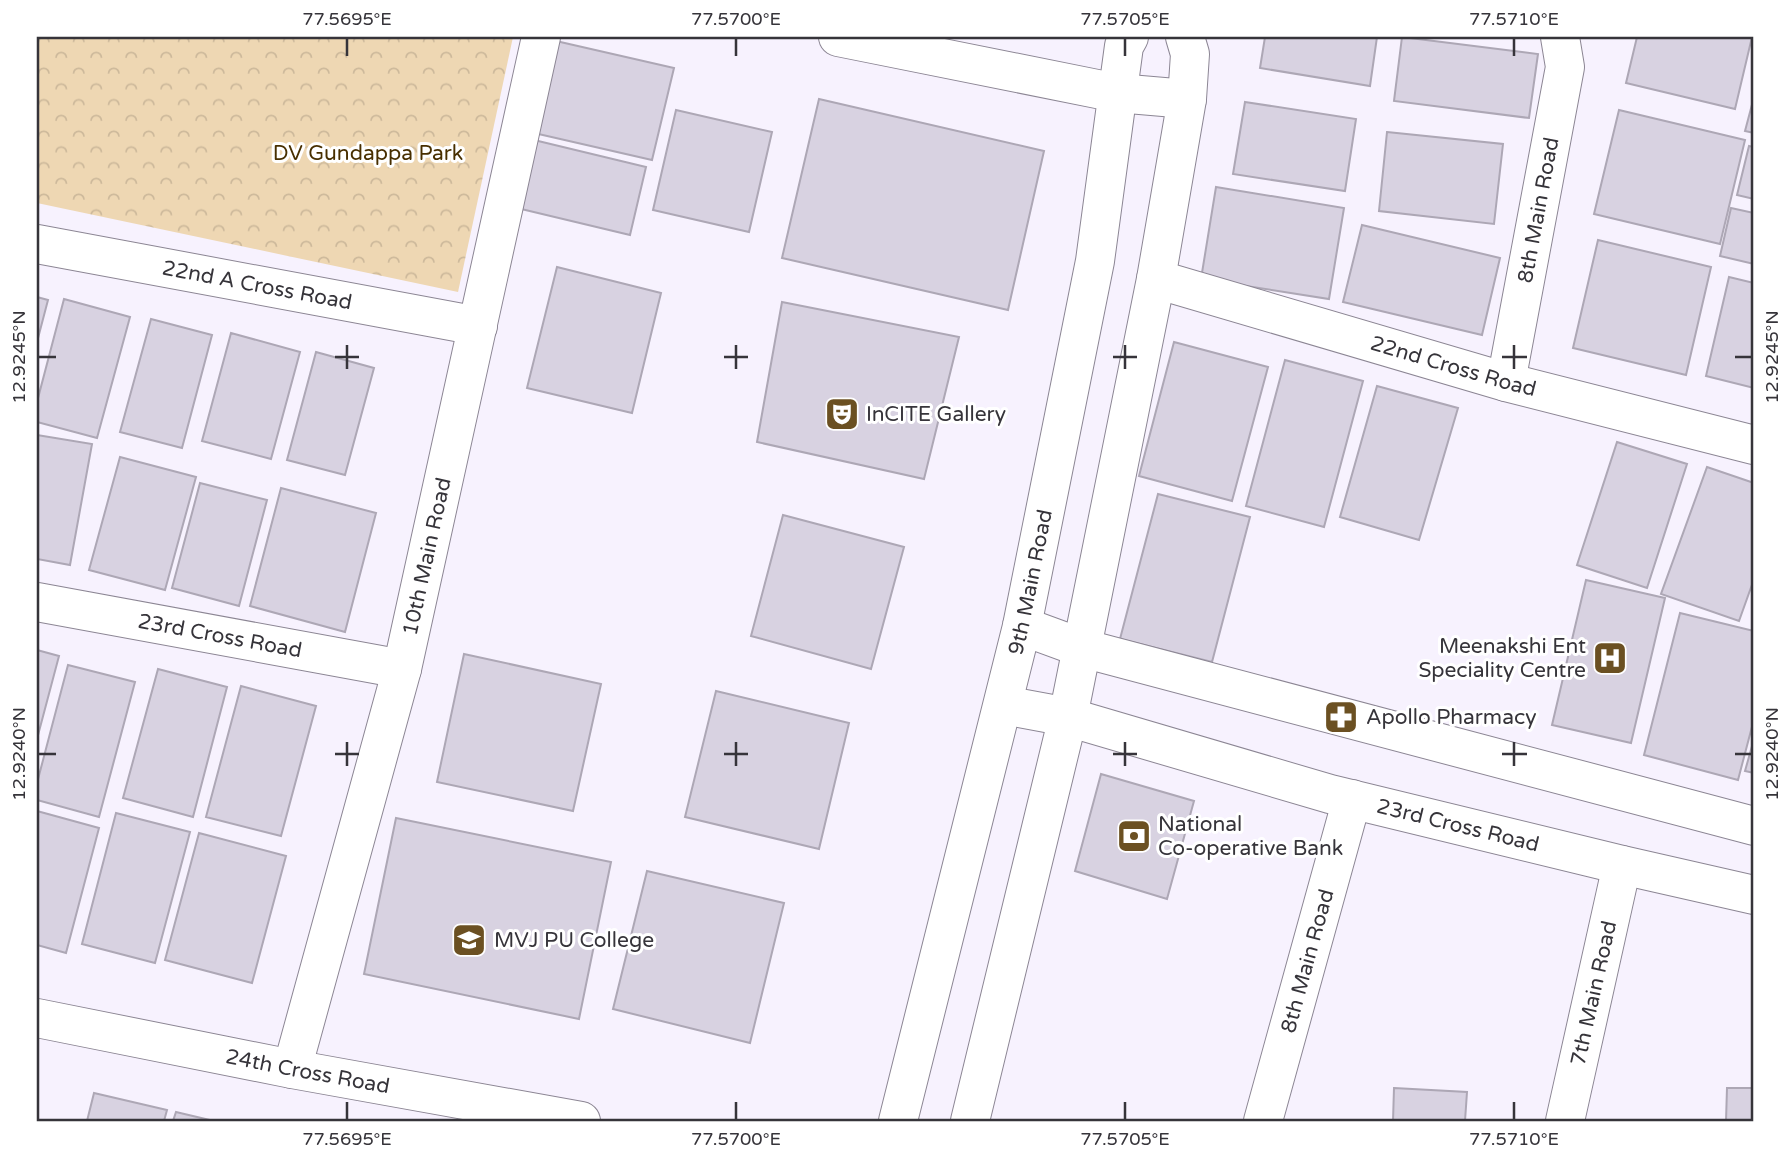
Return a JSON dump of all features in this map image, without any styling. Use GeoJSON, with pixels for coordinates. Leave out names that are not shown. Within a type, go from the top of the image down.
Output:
{"type":"FeatureCollection","features":[{"type":"Feature","properties":{"kind":"street","name":"10th Main Road"},"geometry":{"type":"LineString","coordinates":[[292,1069],[402,669],[541,37]]}},
{"type":"Feature","properties":{"kind":"street"},"geometry":{"type":"LineString","coordinates":[[838,37],[1117,93],[1187,99]]}},
{"type":"Feature","properties":{"kind":"street","name":"9th Main Road"},"geometry":{"type":"LineString","coordinates":[[898,1121],[1022,626],[1095,261],[1124,46],[1129,37]]}},
{"type":"Feature","properties":{"kind":"street"},"geometry":{"type":"LineString","coordinates":[[970,1121],[1068,717],[1156,279],[1187,99],[1190,54],[1185,37]]}},
{"type":"Feature","properties":{"kind":"street","name":"8th Main Road"},"geometry":{"type":"LineString","coordinates":[[1506,382],[1565,67],[1560,37]]}},
{"type":"Feature","properties":{"kind":"street","name":"22nd A Cross Road"},"geometry":{"type":"LineString","coordinates":[[37,244],[478,326]]}},
{"type":"Feature","properties":{"kind":"street","name":"22nd Cross Road"},"geometry":{"type":"LineString","coordinates":[[1156,279],[1506,382],[1754,445]]}},
{"type":"Feature","properties":{"kind":"street","name":"23rd Cross Road"},"geometry":{"type":"LineString","coordinates":[[37,602],[402,669]]}},
{"type":"Feature","properties":{"kind":"street"},"geometry":{"type":"LineString","coordinates":[[1022,626],[1082,648],[1754,826]]}},
{"type":"Feature","properties":{"kind":"street","name":"23rd Cross Road"},"geometry":{"type":"LineString","coordinates":[[1003,705],[1068,717],[1352,799],[1754,895]]}},
{"type":"Feature","properties":{"kind":"street","name":"8th Main Road"},"geometry":{"type":"LineString","coordinates":[[1263,1121],[1352,799]]}},
{"type":"Feature","properties":{"kind":"street","name":"7th Main Road"},"geometry":{"type":"LineString","coordinates":[[1565,1121],[1622,865]]}},
{"type":"Feature","properties":{"kind":"street","name":"24th Cross Road"},"geometry":{"type":"LineString","coordinates":[[37,1018],[292,1069],[581,1121]]}},
{"type":"Feature","properties":{"kind":"green space","name":"DV Gundappa Park"},"geometry":{"type":"Polygon","coordinates":[[[37,37],[513,37],[458,292],[37,203],[37,37]]]}},
{"type":"Feature","properties":{"kind":"building"},"geometry":{"type":"Polygon","coordinates":[[[1265,37],[1377,37],[1370,86],[1260,68],[1265,37]]]}},
{"type":"Feature","properties":{"kind":"building"},"geometry":{"type":"Polygon","coordinates":[[[1402,37],[1538,54],[1529,118],[1394,101],[1402,37]]]}},
{"type":"Feature","properties":{"kind":"building"},"geometry":{"type":"Polygon","coordinates":[[[1637,37],[1752,37],[1735,109],[1626,83],[1637,37]]]}},
{"type":"Feature","properties":{"kind":"building"},"geometry":{"type":"Polygon","coordinates":[[[556,41],[674,68],[652,160],[534,133],[556,41]]]}},
{"type":"Feature","properties":{"kind":"building"},"geometry":{"type":"Polygon","coordinates":[[[1754,97],[1754,133],[1745,131],[1754,97]]]}},
{"type":"Feature","properties":{"kind":"building"},"geometry":{"type":"Polygon","coordinates":[[[819,99],[1044,151],[1008,310],[782,258],[819,99]]]}},
{"type":"Feature","properties":{"kind":"building"},"geometry":{"type":"Polygon","coordinates":[[[1245,102],[1356,119],[1345,191],[1233,174],[1245,102]]]}},
{"type":"Feature","properties":{"kind":"building"},"geometry":{"type":"Polygon","coordinates":[[[676,110],[772,132],[749,232],[653,210],[676,110]]]}},
{"type":"Feature","properties":{"kind":"building"},"geometry":{"type":"Polygon","coordinates":[[[1619,110],[1745,140],[1720,244],[1594,214],[1619,110]]]}},
{"type":"Feature","properties":{"kind":"building"},"geometry":{"type":"Polygon","coordinates":[[[1387,132],[1503,144],[1494,224],[1379,211],[1387,132]]]}},
{"type":"Feature","properties":{"kind":"building"},"geometry":{"type":"Polygon","coordinates":[[[534,140],[646,167],[630,235],[517,208],[534,140]]]}},
{"type":"Feature","properties":{"kind":"building"},"geometry":{"type":"Polygon","coordinates":[[[1749,146],[1754,147],[1754,199],[1737,195],[1749,146]]]}},
{"type":"Feature","properties":{"kind":"building"},"geometry":{"type":"Polygon","coordinates":[[[1216,187],[1344,208],[1329,299],[1201,279],[1216,187]]]}},
{"type":"Feature","properties":{"kind":"building"},"geometry":{"type":"Polygon","coordinates":[[[1731,208],[1754,213],[1754,264],[1720,256],[1731,208]]]}},
{"type":"Feature","properties":{"kind":"building"},"geometry":{"type":"Polygon","coordinates":[[[1362,225],[1500,258],[1482,335],[1343,302],[1362,225]]]}},
{"type":"Feature","properties":{"kind":"building"},"geometry":{"type":"Polygon","coordinates":[[[1598,240],[1711,267],[1686,375],[1573,348],[1598,240]]]}},
{"type":"Feature","properties":{"kind":"building"},"geometry":{"type":"Polygon","coordinates":[[[557,267],[661,293],[632,413],[527,388],[557,267]]]}},
{"type":"Feature","properties":{"kind":"building"},"geometry":{"type":"Polygon","coordinates":[[[1729,277],[1754,283],[1754,388],[1706,376],[1729,277]]]}},
{"type":"Feature","properties":{"kind":"building"},"geometry":{"type":"Polygon","coordinates":[[[37,297],[48,300],[37,342],[37,297]]]}},
{"type":"Feature","properties":{"kind":"building"},"geometry":{"type":"Polygon","coordinates":[[[64,299],[130,317],[97,438],[37,422],[37,402],[64,299]]]}},
{"type":"Feature","properties":{"kind":"building"},"geometry":{"type":"Polygon","coordinates":[[[782,302],[959,337],[924,479],[757,442],[782,302]]]}},
{"type":"Feature","properties":{"kind":"building"},"geometry":{"type":"Polygon","coordinates":[[[151,319],[212,335],[182,448],[120,432],[151,319]]]}},
{"type":"Feature","properties":{"kind":"building"},"geometry":{"type":"Polygon","coordinates":[[[231,333],[300,352],[271,459],[202,441],[231,333]]]}},
{"type":"Feature","properties":{"kind":"building"},"geometry":{"type":"Polygon","coordinates":[[[1174,342],[1268,367],[1232,501],[1139,476],[1174,342]]]}},
{"type":"Feature","properties":{"kind":"building"},"geometry":{"type":"Polygon","coordinates":[[[316,352],[374,368],[345,475],[287,460],[316,352]]]}},
{"type":"Feature","properties":{"kind":"building"},"geometry":{"type":"Polygon","coordinates":[[[1285,360],[1363,381],[1324,527],[1246,506],[1285,360]]]}},
{"type":"Feature","properties":{"kind":"building"},"geometry":{"type":"Polygon","coordinates":[[[1377,386],[1458,408],[1419,540],[1340,517],[1377,386]]]}},
{"type":"Feature","properties":{"kind":"building"},"geometry":{"type":"Polygon","coordinates":[[[37,435],[92,444],[70,565],[37,559],[37,435]]]}},
{"type":"Feature","properties":{"kind":"building"},"geometry":{"type":"Polygon","coordinates":[[[1617,442],[1687,464],[1647,588],[1577,565],[1617,442]]]}},
{"type":"Feature","properties":{"kind":"building"},"geometry":{"type":"Polygon","coordinates":[[[120,457],[196,477],[165,590],[89,570],[120,457]]]}},
{"type":"Feature","properties":{"kind":"building"},"geometry":{"type":"Polygon","coordinates":[[[1707,467],[1754,483],[1754,579],[1739,621],[1661,594],[1707,467]]]}},
{"type":"Feature","properties":{"kind":"building"},"geometry":{"type":"Polygon","coordinates":[[[200,483],[267,500],[239,606],[172,588],[200,483]]]}},
{"type":"Feature","properties":{"kind":"building"},"geometry":{"type":"Polygon","coordinates":[[[281,488],[376,513],[345,632],[250,606],[281,488]]]}},
{"type":"Feature","properties":{"kind":"building"},"geometry":{"type":"Polygon","coordinates":[[[1158,494],[1250,517],[1212,662],[1120,639],[1158,494]]]}},
{"type":"Feature","properties":{"kind":"building"},"geometry":{"type":"Polygon","coordinates":[[[783,515],[904,547],[871,669],[751,636],[783,515]]]}},
{"type":"Feature","properties":{"kind":"building"},"geometry":{"type":"Polygon","coordinates":[[[1586,580],[1665,598],[1631,743],[1552,725],[1586,580]]]}},
{"type":"Feature","properties":{"kind":"building"},"geometry":{"type":"Polygon","coordinates":[[[1680,613],[1754,631],[1754,719],[1738,780],[1644,755],[1680,613]]]}},
{"type":"Feature","properties":{"kind":"building"},"geometry":{"type":"Polygon","coordinates":[[[37,650],[59,656],[37,739],[37,650]]]}},
{"type":"Feature","properties":{"kind":"building"},"geometry":{"type":"Polygon","coordinates":[[[464,654],[601,684],[573,811],[437,782],[464,654]]]}},
{"type":"Feature","properties":{"kind":"building"},"geometry":{"type":"Polygon","coordinates":[[[68,665],[135,682],[99,817],[37,800],[37,783],[68,665]]]}},
{"type":"Feature","properties":{"kind":"building"},"geometry":{"type":"Polygon","coordinates":[[[158,669],[227,687],[193,817],[123,798],[158,669]]]}},
{"type":"Feature","properties":{"kind":"building"},"geometry":{"type":"Polygon","coordinates":[[[241,686],[316,706],[281,836],[206,817],[241,686]]]}},
{"type":"Feature","properties":{"kind":"building"},"geometry":{"type":"Polygon","coordinates":[[[716,691],[849,723],[819,849],[685,817],[716,691]]]}},
{"type":"Feature","properties":{"kind":"building"},"geometry":{"type":"Polygon","coordinates":[[[1754,739],[1754,773],[1745,771],[1754,739]]]}},
{"type":"Feature","properties":{"kind":"building","name":"National Co-operative Bank"},"geometry":{"type":"Polygon","coordinates":[[[1101,774],[1194,801],[1167,899],[1075,871],[1101,774]]]}},
{"type":"Feature","properties":{"kind":"building"},"geometry":{"type":"Polygon","coordinates":[[[37,811],[99,828],[66,953],[37,945],[37,811]]]}},
{"type":"Feature","properties":{"kind":"building"},"geometry":{"type":"Polygon","coordinates":[[[116,813],[190,832],[155,963],[82,944],[116,813]]]}},
{"type":"Feature","properties":{"kind":"building"},"geometry":{"type":"Polygon","coordinates":[[[396,818],[611,862],[579,1019],[364,974],[396,818]]]}},
{"type":"Feature","properties":{"kind":"building"},"geometry":{"type":"Polygon","coordinates":[[[199,833],[286,856],[252,983],[165,960],[199,833]]]}},
{"type":"Feature","properties":{"kind":"building"},"geometry":{"type":"Polygon","coordinates":[[[647,871],[784,903],[750,1043],[613,1009],[647,871]]]}},
{"type":"Feature","properties":{"kind":"building"},"geometry":{"type":"Polygon","coordinates":[[[1394,1088],[1467,1092],[1465,1121],[1393,1121],[1394,1088]]]}},
{"type":"Feature","properties":{"kind":"building"},"geometry":{"type":"Polygon","coordinates":[[[1727,1088],[1754,1088],[1754,1121],[1726,1121],[1727,1088]]]}},
{"type":"Feature","properties":{"kind":"building"},"geometry":{"type":"Polygon","coordinates":[[[94,1093],[167,1110],[164,1121],[87,1121],[94,1093]]]}},
{"type":"Feature","properties":{"kind":"building"},"geometry":{"type":"Polygon","coordinates":[[[176,1112],[214,1121],[173,1121],[176,1112]]]}},
{"type":"Feature","properties":{"kind":"place","name":"InCITE Gallery"},"geometry":{"type":"Point","coordinates":[842,414]}},
{"type":"Feature","properties":{"kind":"place","name":"Meenakshi Ent Speciality Centre"},"geometry":{"type":"Point","coordinates":[1610,658]}},
{"type":"Feature","properties":{"kind":"place","name":"Apollo Pharmacy"},"geometry":{"type":"Point","coordinates":[1341,717]}},
{"type":"Feature","properties":{"kind":"place","name":"National Co-operative Bank"},"geometry":{"type":"Point","coordinates":[1134,836]}},
{"type":"Feature","properties":{"kind":"place","name":"MVJ PU College"},"geometry":{"type":"Point","coordinates":[469,940]}}]}
